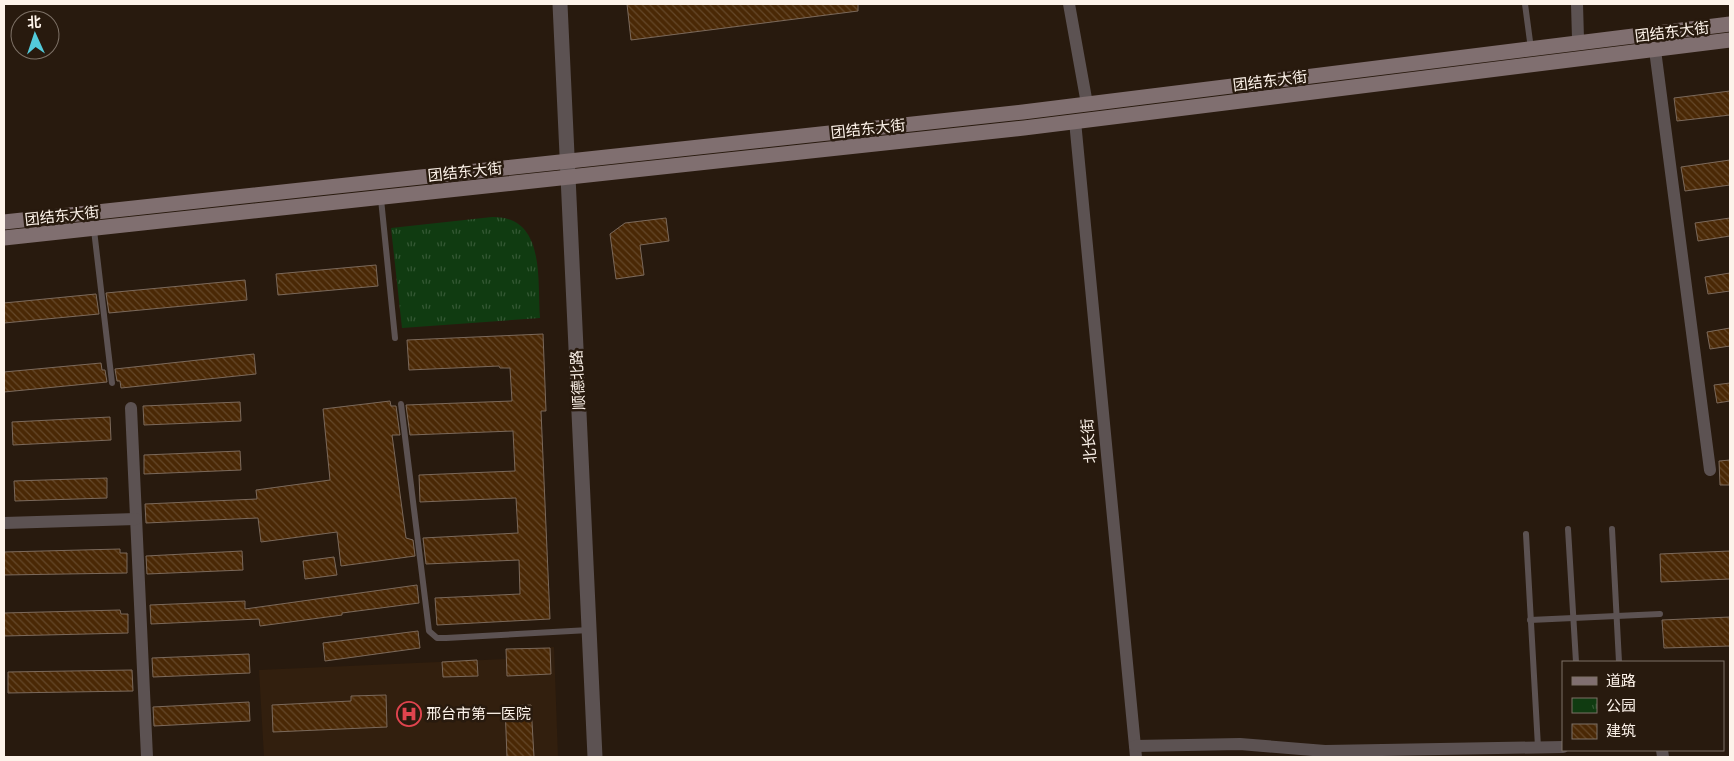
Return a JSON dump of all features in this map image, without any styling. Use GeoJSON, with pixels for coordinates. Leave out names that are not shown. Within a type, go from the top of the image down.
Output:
{"type":"FeatureCollection","features":[{"type":"Feature","properties":{"kind":"main road","name":"团结东大街"},"geometry":{"type":"LineString","coordinates":[[4,222],[1087,104],[1730,24]]}},
{"type":"Feature","properties":{"kind":"main road","name":"团结东大街"},"geometry":{"type":"LineString","coordinates":[[4,238],[1075,121],[1730,40]]}},
{"type":"Feature","properties":{"kind":"street","name":"顺德北路"},"geometry":{"type":"LineString","coordinates":[[560,4],[594,757]]}},
{"type":"Feature","properties":{"kind":"street"},"geometry":{"type":"LineString","coordinates":[[1069,4],[1087,104]]}},
{"type":"Feature","properties":{"kind":"street"},"geometry":{"type":"LineString","coordinates":[[1577,4],[1578,39]]}},
{"type":"Feature","properties":{"kind":"street"},"geometry":{"type":"LineString","coordinates":[[1656,50],[1710,470]]}},
{"type":"Feature","properties":{"kind":"street","name":"北长街"},"geometry":{"type":"LineString","coordinates":[[1075,121],[1136,751]]}},
{"type":"Feature","properties":{"kind":"street"},"geometry":{"type":"LineString","coordinates":[[131,408],[147,757]]}},
{"type":"Feature","properties":{"kind":"street"},"geometry":{"type":"LineString","coordinates":[[4,523],[136,519]]}},
{"type":"Feature","properties":{"kind":"street"},"geometry":{"type":"LineString","coordinates":[[1136,751],[1240,744],[1325,751],[1562,746]]}},
{"type":"Feature","properties":{"kind":"lane"},"geometry":{"type":"LineString","coordinates":[[1525,4],[1531,49]]}},
{"type":"Feature","properties":{"kind":"lane"},"geometry":{"type":"LineString","coordinates":[[381,197],[395,338]]}},
{"type":"Feature","properties":{"kind":"lane"},"geometry":{"type":"LineString","coordinates":[[94,228],[112,383]]}},
{"type":"Feature","properties":{"kind":"lane"},"geometry":{"type":"LineString","coordinates":[[401,404],[429,631],[437,638],[446,638],[589,630]]}},
{"type":"Feature","properties":{"kind":"lane"},"geometry":{"type":"LineString","coordinates":[[1568,529],[1576,661]]}},
{"type":"Feature","properties":{"kind":"lane"},"geometry":{"type":"LineString","coordinates":[[1612,529],[1619,661]]}},
{"type":"Feature","properties":{"kind":"lane"},"geometry":{"type":"LineString","coordinates":[[1526,534],[1538,747]]}},
{"type":"Feature","properties":{"kind":"lane"},"geometry":{"type":"LineString","coordinates":[[1530,620],[1660,614]]}},
{"type":"Feature","properties":{"kind":"shaded area","name":"邢台市第一医院"},"geometry":{"type":"Polygon","coordinates":[[[554,647],[558,757],[264,757],[259,670],[506,659],[506,649],[554,647]]]}},
{"type":"Feature","properties":{"kind":"green space"},"geometry":{"type":"Polygon","coordinates":[[[492,217],[509,219],[522,227],[530,238],[538,269],[540,318],[402,328],[391,228],[492,217]]]}},
{"type":"Feature","properties":{"kind":"building"},"geometry":{"type":"Polygon","coordinates":[[[627,4],[858,4],[858,11],[631,40],[627,4]]]}},
{"type":"Feature","properties":{"kind":"building"},"geometry":{"type":"Polygon","coordinates":[[[1730,91],[1730,115],[1677,121],[1674,98],[1730,91]]]}},
{"type":"Feature","properties":{"kind":"building"},"geometry":{"type":"Polygon","coordinates":[[[1730,160],[1730,185],[1685,191],[1681,167],[1730,160]]]}},
{"type":"Feature","properties":{"kind":"building"},"geometry":{"type":"Polygon","coordinates":[[[666,218],[669,241],[640,245],[644,275],[616,279],[610,234],[625,223],[666,218]]]}},
{"type":"Feature","properties":{"kind":"building"},"geometry":{"type":"Polygon","coordinates":[[[1730,218],[1730,236],[1698,241],[1695,223],[1730,218]]]}},
{"type":"Feature","properties":{"kind":"building"},"geometry":{"type":"Polygon","coordinates":[[[376,265],[378,286],[278,295],[276,274],[376,265]]]}},
{"type":"Feature","properties":{"kind":"building"},"geometry":{"type":"Polygon","coordinates":[[[1730,273],[1730,291],[1708,294],[1705,277],[1730,273]]]}},
{"type":"Feature","properties":{"kind":"building"},"geometry":{"type":"Polygon","coordinates":[[[245,280],[247,300],[109,313],[106,293],[245,280]]]}},
{"type":"Feature","properties":{"kind":"building"},"geometry":{"type":"Polygon","coordinates":[[[96,294],[99,314],[4,323],[4,303],[96,294]]]}},
{"type":"Feature","properties":{"kind":"building"},"geometry":{"type":"Polygon","coordinates":[[[1730,328],[1730,346],[1710,349],[1707,332],[1730,328]]]}},
{"type":"Feature","properties":{"kind":"building"},"geometry":{"type":"Polygon","coordinates":[[[543,334],[546,411],[541,411],[550,619],[437,625],[435,598],[520,594],[519,560],[426,564],[423,538],[518,533],[516,498],[420,502],[419,475],[515,471],[513,431],[410,435],[406,405],[512,401],[510,368],[500,368],[499,366],[409,370],[407,340],[543,334]]]}},
{"type":"Feature","properties":{"kind":"building"},"geometry":{"type":"Polygon","coordinates":[[[254,354],[256,374],[121,388],[120,381],[117,381],[115,369],[254,354]]]}},
{"type":"Feature","properties":{"kind":"building"},"geometry":{"type":"Polygon","coordinates":[[[101,363],[102,370],[105,370],[107,382],[4,392],[4,372],[101,363]]]}},
{"type":"Feature","properties":{"kind":"building"},"geometry":{"type":"Polygon","coordinates":[[[1730,383],[1730,401],[1717,403],[1714,385],[1730,383]]]}},
{"type":"Feature","properties":{"kind":"building"},"geometry":{"type":"Polygon","coordinates":[[[390,401],[391,406],[396,406],[400,435],[392,435],[406,538],[413,540],[415,556],[341,566],[337,532],[261,542],[258,518],[146,523],[145,504],[257,499],[256,490],[330,480],[323,409],[390,401]]]}},
{"type":"Feature","properties":{"kind":"building"},"geometry":{"type":"Polygon","coordinates":[[[240,402],[241,421],[144,425],[143,406],[240,402]]]}},
{"type":"Feature","properties":{"kind":"building"},"geometry":{"type":"Polygon","coordinates":[[[110,417],[111,440],[13,445],[12,422],[110,417]]]}},
{"type":"Feature","properties":{"kind":"building"},"geometry":{"type":"Polygon","coordinates":[[[240,451],[241,470],[144,474],[144,455],[240,451]]]}},
{"type":"Feature","properties":{"kind":"building"},"geometry":{"type":"Polygon","coordinates":[[[1730,460],[1730,485],[1720,485],[1719,461],[1730,460]]]}},
{"type":"Feature","properties":{"kind":"building"},"geometry":{"type":"Polygon","coordinates":[[[107,478],[107,498],[15,501],[14,481],[107,478]]]}},
{"type":"Feature","properties":{"kind":"building"},"geometry":{"type":"Polygon","coordinates":[[[120,549],[120,553],[127,553],[127,573],[4,575],[4,552],[120,549]]]}},
{"type":"Feature","properties":{"kind":"building"},"geometry":{"type":"Polygon","coordinates":[[[242,551],[243,570],[147,574],[146,556],[242,551]]]}},
{"type":"Feature","properties":{"kind":"building"},"geometry":{"type":"Polygon","coordinates":[[[1730,551],[1730,579],[1661,582],[1660,554],[1730,551]]]}},
{"type":"Feature","properties":{"kind":"building"},"geometry":{"type":"Polygon","coordinates":[[[334,557],[337,575],[305,579],[303,561],[334,557]]]}},
{"type":"Feature","properties":{"kind":"building"},"geometry":{"type":"Polygon","coordinates":[[[417,585],[419,603],[342,613],[342,615],[260,626],[259,619],[151,624],[150,605],[245,601],[245,609],[417,585]]]}},
{"type":"Feature","properties":{"kind":"building"},"geometry":{"type":"Polygon","coordinates":[[[120,610],[121,614],[128,614],[128,633],[4,636],[4,613],[120,610]]]}},
{"type":"Feature","properties":{"kind":"building"},"geometry":{"type":"Polygon","coordinates":[[[1730,617],[1730,646],[1664,648],[1662,620],[1730,617]]]}},
{"type":"Feature","properties":{"kind":"building"},"geometry":{"type":"Polygon","coordinates":[[[418,631],[420,648],[325,661],[323,643],[418,631]]]}},
{"type":"Feature","properties":{"kind":"building"},"geometry":{"type":"Polygon","coordinates":[[[550,648],[551,674],[507,676],[506,649],[550,648]]]}},
{"type":"Feature","properties":{"kind":"building"},"geometry":{"type":"Polygon","coordinates":[[[249,654],[250,673],[153,677],[152,658],[249,654]]]}},
{"type":"Feature","properties":{"kind":"building"},"geometry":{"type":"Polygon","coordinates":[[[477,660],[478,676],[443,677],[442,662],[477,660]]]}},
{"type":"Feature","properties":{"kind":"building"},"geometry":{"type":"Polygon","coordinates":[[[132,670],[133,691],[8,693],[8,672],[132,670]]]}},
{"type":"Feature","properties":{"kind":"building"},"geometry":{"type":"Polygon","coordinates":[[[386,695],[387,727],[273,732],[272,705],[351,701],[351,696],[386,695]]]}},
{"type":"Feature","properties":{"kind":"building"},"geometry":{"type":"Polygon","coordinates":[[[249,702],[250,721],[154,726],[153,707],[249,702]]]}},
{"type":"Feature","properties":{"kind":"building"},"geometry":{"type":"Polygon","coordinates":[[[531,705],[534,757],[507,757],[505,706],[531,705]]]}},
{"type":"Feature","properties":{"kind":"place","name":"邢台市第一医院"},"geometry":{"type":"Point","coordinates":[409,714]}}]}
